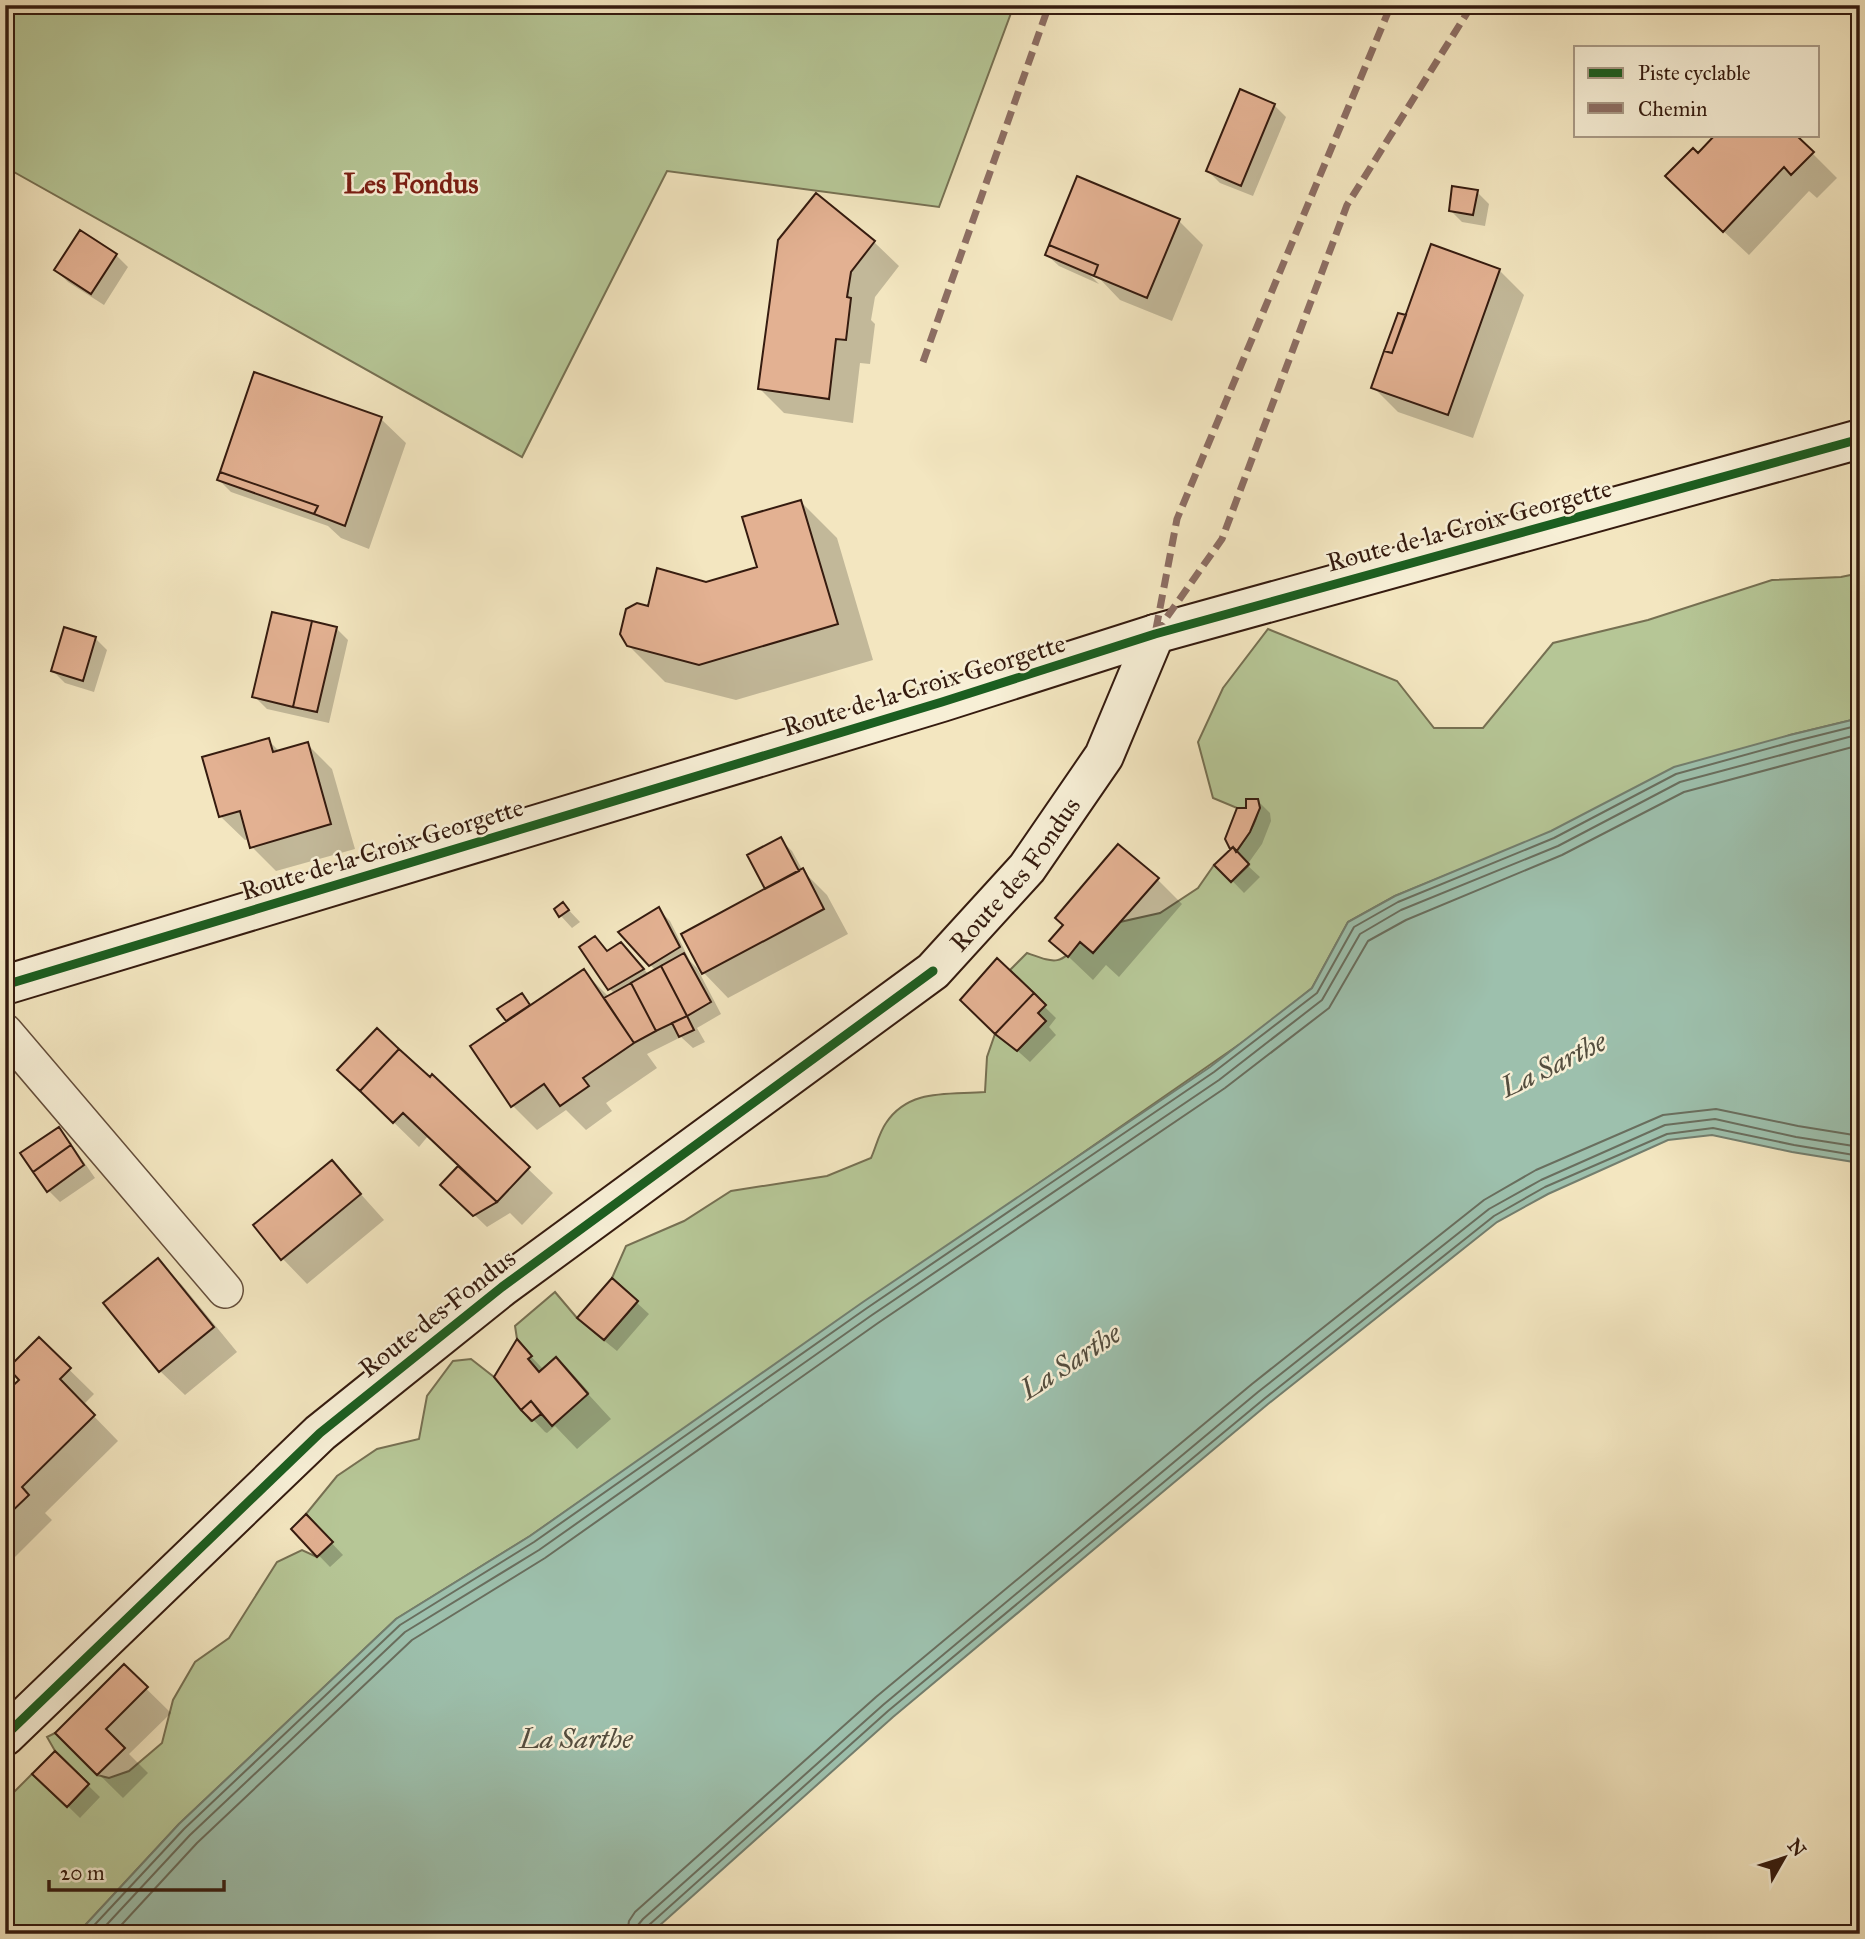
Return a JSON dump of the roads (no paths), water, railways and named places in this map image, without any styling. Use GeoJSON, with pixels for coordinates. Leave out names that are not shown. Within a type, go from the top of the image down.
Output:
{"type":"FeatureCollection","features":[{"type":"Feature","properties":{"kind":"street","name":"Route de la Croix Georgette"},"geometry":{"type":"LineString","coordinates":[[5,985],[943,702],[1155,634],[1860,439]]}},
{"type":"Feature","properties":{"kind":"street","name":"Route des Fondus"},"geometry":{"type":"LineString","coordinates":[[5,1736],[320,1433],[502,1287],[933,971],[1027,868],[1104,757],[1155,634]]}},
{"type":"Feature","properties":{"kind":"lane"},"geometry":{"type":"LineString","coordinates":[[5,1032],[225,1290]]}},
{"type":"Feature","properties":{"kind":"water","name":"La Sarthe"},"geometry":{"type":"Polygon","coordinates":[[[1860,718],[1860,1163],[1712,1135],[1668,1140],[1548,1194],[1497,1222],[1268,1404],[893,1717],[650,1934],[77,1934],[179,1824],[396,1619],[530,1536],[863,1302],[1210,1067],[1312,988],[1348,922],[1395,896],[1551,831],[1674,767],[1860,718]]]}},
{"type":"Feature","properties":{"kind":"district","name":"Les Fondus"},"geometry":{"type":"Point","coordinates":[411,183]}}]}
